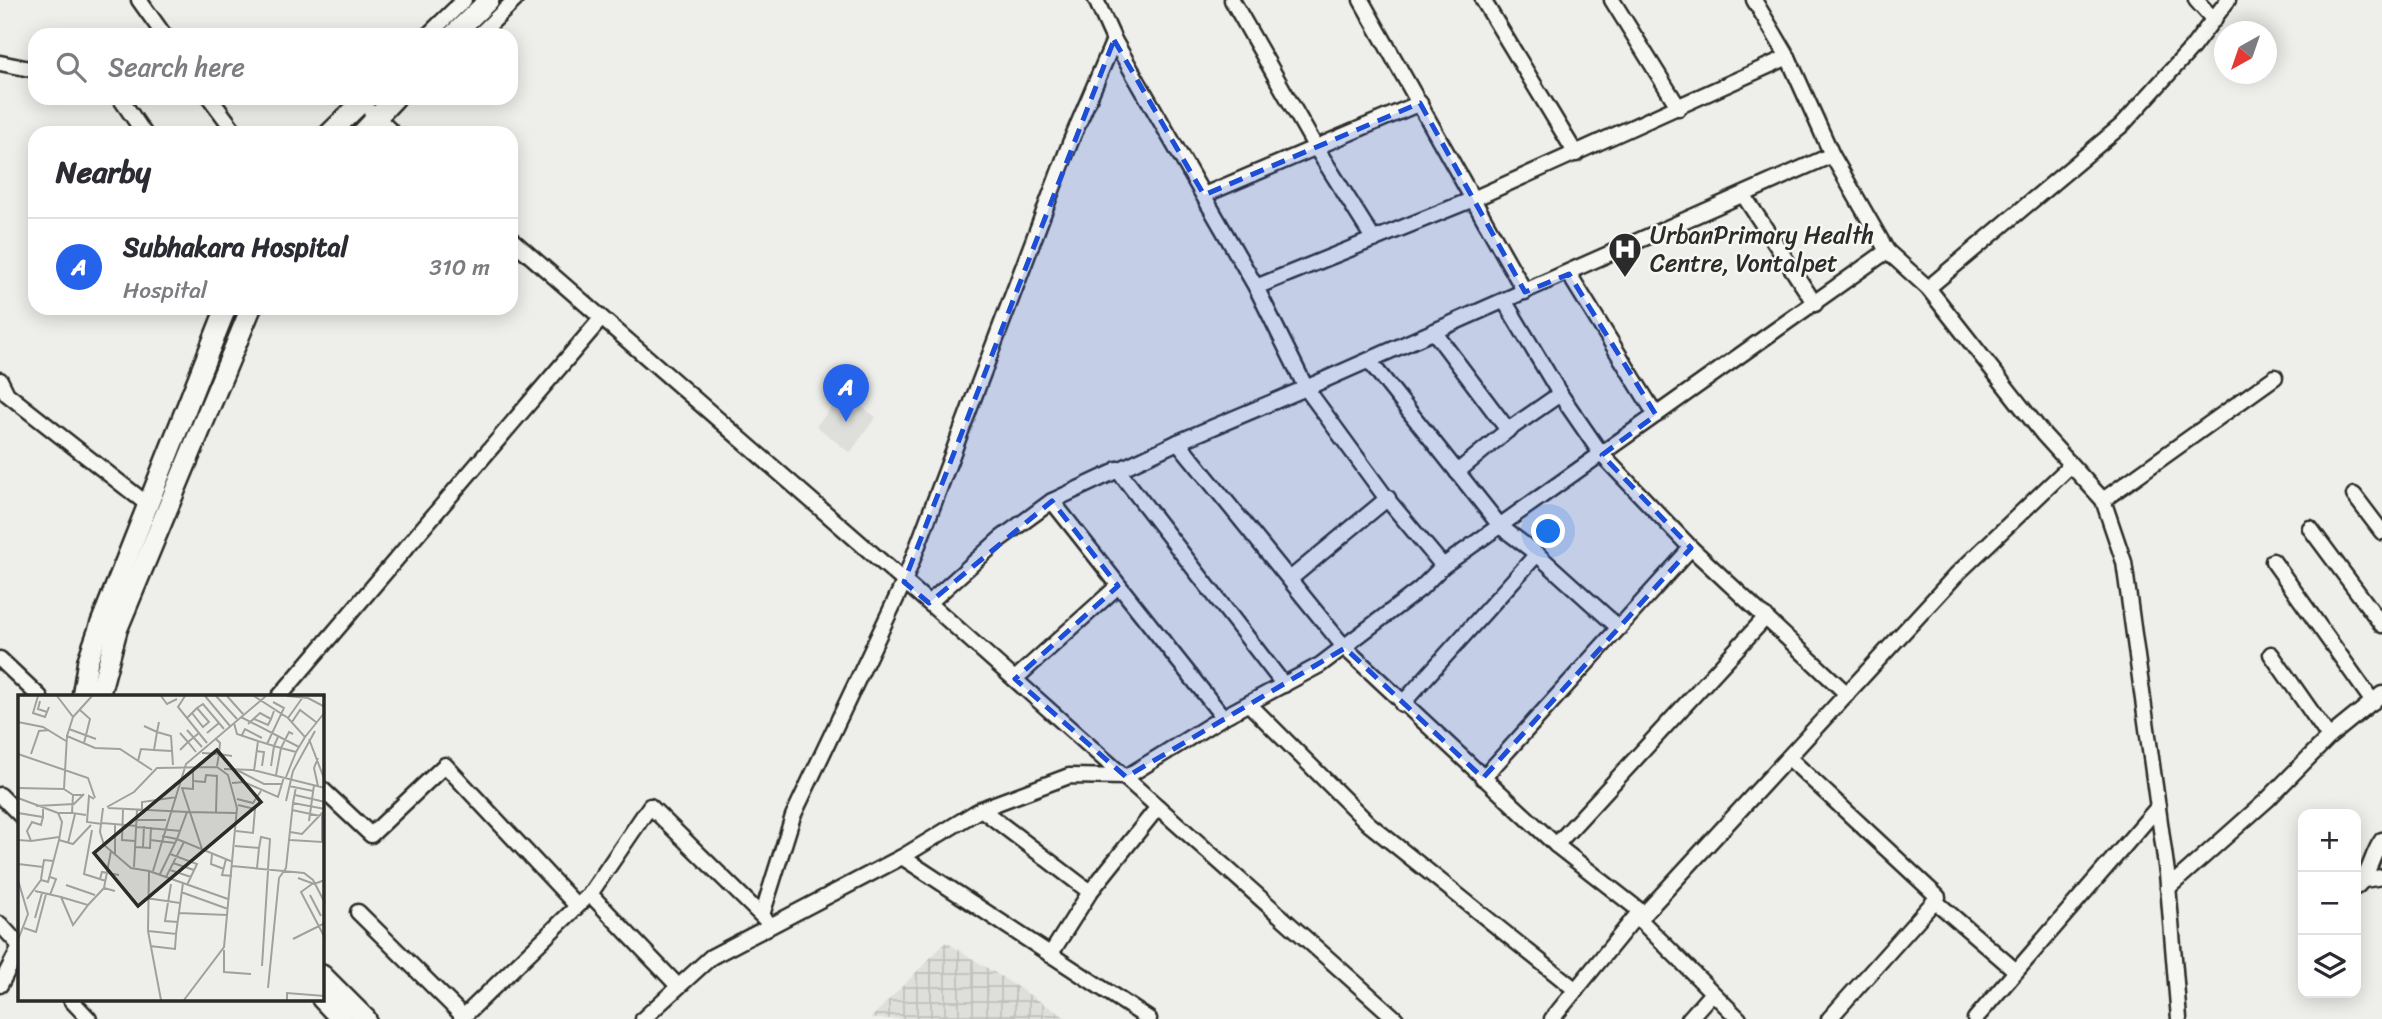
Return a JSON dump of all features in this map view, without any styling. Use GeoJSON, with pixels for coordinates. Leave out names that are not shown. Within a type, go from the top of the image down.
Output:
{"type":"FeatureCollection","features":[{"type":"Feature","properties":{"kind":"main road"},"geometry":{"type":"LineString","coordinates":[[460,28],[489,0]]}},
{"type":"Feature","properties":{"kind":"main road"},"geometry":{"type":"LineString","coordinates":[[337,126],[358,105]]}},
{"type":"Feature","properties":{"kind":"main road"},"geometry":{"type":"LineString","coordinates":[[370,126],[389,105]]}},
{"type":"Feature","properties":{"kind":"main road"},"geometry":{"type":"LineString","coordinates":[[82,695],[93,648],[147,504],[223,315]]}},
{"type":"Feature","properties":{"kind":"main road"},"geometry":{"type":"LineString","coordinates":[[100,695],[117,630],[248,315]]}},
{"type":"Feature","properties":{"kind":"main road"},"geometry":{"type":"LineString","coordinates":[[324,977],[366,1019]]}},
{"type":"Feature","properties":{"kind":"main road"},"geometry":{"type":"LineString","coordinates":[[324,1001],[341,1019]]}},
{"type":"Feature","properties":{"kind":"street"},"geometry":{"type":"LineString","coordinates":[[139,0],[159,28]]}},
{"type":"Feature","properties":{"kind":"street"},"geometry":{"type":"LineString","coordinates":[[435,28],[464,0]]}},
{"type":"Feature","properties":{"kind":"street"},"geometry":{"type":"LineString","coordinates":[[486,28],[514,0]]}},
{"type":"Feature","properties":{"kind":"street"},"geometry":{"type":"LineString","coordinates":[[1096,0],[1114,40],[1256,287],[1306,388],[1388,498],[1444,566]]}},
{"type":"Feature","properties":{"kind":"street"},"geometry":{"type":"LineString","coordinates":[[1232,0],[1315,146],[1374,240]]}},
{"type":"Feature","properties":{"kind":"street"},"geometry":{"type":"LineString","coordinates":[[1361,0],[1525,292]]}},
{"type":"Feature","properties":{"kind":"street"},"geometry":{"type":"LineString","coordinates":[[1483,0],[1576,154]]}},
{"type":"Feature","properties":{"kind":"street"},"geometry":{"type":"LineString","coordinates":[[1612,0],[1679,108]]}},
{"type":"Feature","properties":{"kind":"street"},"geometry":{"type":"LineString","coordinates":[[1755,0],[1788,57],[1832,155],[1887,251],[1928,288],[2070,466],[2103,500],[2124,562],[2168,888],[2179,1019]]}},
{"type":"Feature","properties":{"kind":"street"},"geometry":{"type":"LineString","coordinates":[[2196,0],[2214,20]]}},
{"type":"Feature","properties":{"kind":"street"},"geometry":{"type":"LineString","coordinates":[[1928,288],[2122,125],[2214,20],[2228,0]]}},
{"type":"Feature","properties":{"kind":"street"},"geometry":{"type":"LineString","coordinates":[[767,920],[793,816],[904,583],[1070,143],[1114,40]]}},
{"type":"Feature","properties":{"kind":"street"},"geometry":{"type":"LineString","coordinates":[[1256,287],[1471,200],[1788,57]]}},
{"type":"Feature","properties":{"kind":"street"},"geometry":{"type":"LineString","coordinates":[[0,63],[28,69]]}},
{"type":"Feature","properties":{"kind":"street"},"geometry":{"type":"LineString","coordinates":[[1204,195],[1420,103]]}},
{"type":"Feature","properties":{"kind":"street"},"geometry":{"type":"LineString","coordinates":[[125,105],[139,126]]}},
{"type":"Feature","properties":{"kind":"street"},"geometry":{"type":"LineString","coordinates":[[215,105],[231,126]]}},
{"type":"Feature","properties":{"kind":"street"},"geometry":{"type":"LineString","coordinates":[[368,105],[385,126]]}},
{"type":"Feature","properties":{"kind":"street"},"geometry":{"type":"LineString","coordinates":[[377,119],[395,105]]}},
{"type":"Feature","properties":{"kind":"street"},"geometry":{"type":"LineString","coordinates":[[929,603],[1000,539],[1052,501],[1117,469],[1370,362],[1832,155]]}},
{"type":"Feature","properties":{"kind":"street"},"geometry":{"type":"LineString","coordinates":[[1744,196],[1815,304]]}},
{"type":"Feature","properties":{"kind":"street"},"geometry":{"type":"LineString","coordinates":[[518,245],[600,320],[929,603],[1396,1019]]}},
{"type":"Feature","properties":{"kind":"street"},"geometry":{"type":"LineString","coordinates":[[643,1019],[711,957],[767,920],[902,857],[981,809],[1069,776],[1126,777],[1345,648],[1444,566],[1887,251]]}},
{"type":"Feature","properties":{"kind":"street"},"geometry":{"type":"LineString","coordinates":[[1569,274],[1656,415]]}},
{"type":"Feature","properties":{"kind":"street"},"geometry":{"type":"LineString","coordinates":[[1505,302],[1560,394],[1602,455],[1691,548],[1847,694]]}},
{"type":"Feature","properties":{"kind":"street"},"geometry":{"type":"LineString","coordinates":[[281,695],[600,320]]}},
{"type":"Feature","properties":{"kind":"street"},"geometry":{"type":"LineString","coordinates":[[1435,332],[1508,430]]}},
{"type":"Feature","properties":{"kind":"street"},"geometry":{"type":"LineString","coordinates":[[1370,362],[1501,527],[1537,554],[1619,628]]}},
{"type":"Feature","properties":{"kind":"street"},"geometry":{"type":"LineString","coordinates":[[2103,500],[2275,377]]}},
{"type":"Feature","properties":{"kind":"street"},"geometry":{"type":"LineString","coordinates":[[0,380],[7,394],[147,504]]}},
{"type":"Feature","properties":{"kind":"street"},"geometry":{"type":"LineString","coordinates":[[1457,472],[1508,430],[1560,394]]}},
{"type":"Feature","properties":{"kind":"street"},"geometry":{"type":"LineString","coordinates":[[1178,442],[1345,648],[1556,845],[1640,915],[1739,1019]]}},
{"type":"Feature","properties":{"kind":"street"},"geometry":{"type":"LineString","coordinates":[[1552,1019],[1640,915],[1789,758],[1958,573],[2070,466]]}},
{"type":"Feature","properties":{"kind":"street"},"geometry":{"type":"LineString","coordinates":[[1117,469],[1284,685]]}},
{"type":"Feature","properties":{"kind":"street"},"geometry":{"type":"LineString","coordinates":[[2354,495],[2382,532]]}},
{"type":"Feature","properties":{"kind":"street"},"geometry":{"type":"LineString","coordinates":[[1290,579],[1388,498]]}},
{"type":"Feature","properties":{"kind":"street"},"geometry":{"type":"LineString","coordinates":[[1052,501],[1223,718]]}},
{"type":"Feature","properties":{"kind":"street"},"geometry":{"type":"LineString","coordinates":[[2310,528],[2382,625]]}},
{"type":"Feature","properties":{"kind":"street"},"geometry":{"type":"LineString","coordinates":[[1483,778],[1691,548]]}},
{"type":"Feature","properties":{"kind":"street"},"geometry":{"type":"LineString","coordinates":[[1402,704],[1537,554]]}},
{"type":"Feature","properties":{"kind":"street"},"geometry":{"type":"LineString","coordinates":[[2168,888],[2267,800],[2329,737],[2378,698],[2273,561]]}},
{"type":"Feature","properties":{"kind":"street"},"geometry":{"type":"LineString","coordinates":[[1015,679],[1118,586]]}},
{"type":"Feature","properties":{"kind":"street"},"geometry":{"type":"LineString","coordinates":[[1556,845],[1766,617]]}},
{"type":"Feature","properties":{"kind":"street"},"geometry":{"type":"LineString","coordinates":[[2271,654],[2329,737]]}},
{"type":"Feature","properties":{"kind":"street"},"geometry":{"type":"LineString","coordinates":[[0,659],[38,695]]}},
{"type":"Feature","properties":{"kind":"street"},"geometry":{"type":"LineString","coordinates":[[1249,704],[1369,824],[1576,990]]}},
{"type":"Feature","properties":{"kind":"street"},"geometry":{"type":"LineString","coordinates":[[1789,758],[1938,897],[1829,1019]]}},
{"type":"Feature","properties":{"kind":"street"},"geometry":{"type":"LineString","coordinates":[[324,791],[372,835],[444,765],[577,906]]}},
{"type":"Feature","properties":{"kind":"street"},"geometry":{"type":"LineString","coordinates":[[0,795],[18,813]]}},
{"type":"Feature","properties":{"kind":"street"},"geometry":{"type":"LineString","coordinates":[[358,912],[462,1018],[590,894],[650,806],[767,920]]}},
{"type":"Feature","properties":{"kind":"street"},"geometry":{"type":"LineString","coordinates":[[1051,955],[1090,892],[1158,807]]}},
{"type":"Feature","properties":{"kind":"street"},"geometry":{"type":"LineString","coordinates":[[1975,1019],[2158,807]]}},
{"type":"Feature","properties":{"kind":"street"},"geometry":{"type":"LineString","coordinates":[[981,809],[1090,892]]}},
{"type":"Feature","properties":{"kind":"street"},"geometry":{"type":"LineString","coordinates":[[2361,882],[2382,840]]}},
{"type":"Feature","properties":{"kind":"street"},"geometry":{"type":"LineString","coordinates":[[902,857],[1149,1019]]}},
{"type":"Feature","properties":{"kind":"street"},"geometry":{"type":"LineString","coordinates":[[2361,884],[2382,877]]}},
{"type":"Feature","properties":{"kind":"street"},"geometry":{"type":"LineString","coordinates":[[590,894],[678,986]]}},
{"type":"Feature","properties":{"kind":"street"},"geometry":{"type":"LineString","coordinates":[[1935,901],[2016,971]]}},
{"type":"Feature","properties":{"kind":"street"},"geometry":{"type":"LineString","coordinates":[[0,925],[18,946]]}},
{"type":"Feature","properties":{"kind":"street"},"geometry":{"type":"LineString","coordinates":[[0,985],[18,949]]}},
{"type":"Feature","properties":{"kind":"street"},"geometry":{"type":"LineString","coordinates":[[1689,1019],[1712,993]]}},
{"type":"Feature","properties":{"kind":"street"},"geometry":{"type":"LineString","coordinates":[[73,1002],[89,1019]]}},
{"type":"Feature","properties":{"kind":"highlighted area"},"geometry":{"type":"Polygon","coordinates":[[[1114,40],[1204,195],[1420,103],[1525,292],[1569,274],[1656,415],[1602,455],[1691,548],[1483,778],[1345,648],[1126,777],[1015,679],[1118,586],[1052,501],[929,603],[904,582],[1114,40]]]}},
{"type":"Feature","properties":{"kind":"shaded area"},"geometry":{"type":"Polygon","coordinates":[[[844,393],[876,417],[850,453],[816,426],[844,393]]]}},
{"type":"Feature","properties":{"kind":"shaded area"},"geometry":{"type":"Polygon","coordinates":[[[946,942],[1068,1019],[870,1019],[946,942]]]}},
{"type":"Feature","properties":{"kind":"place","name":"UrbanPrimary Health Centre, Vontalpet"},"geometry":{"type":"Point","coordinates":[1625,279]}},
{"type":"Feature","properties":{"kind":"place","name":"Subhakara Hospital"},"geometry":{"type":"Point","coordinates":[846,422]}}]}
